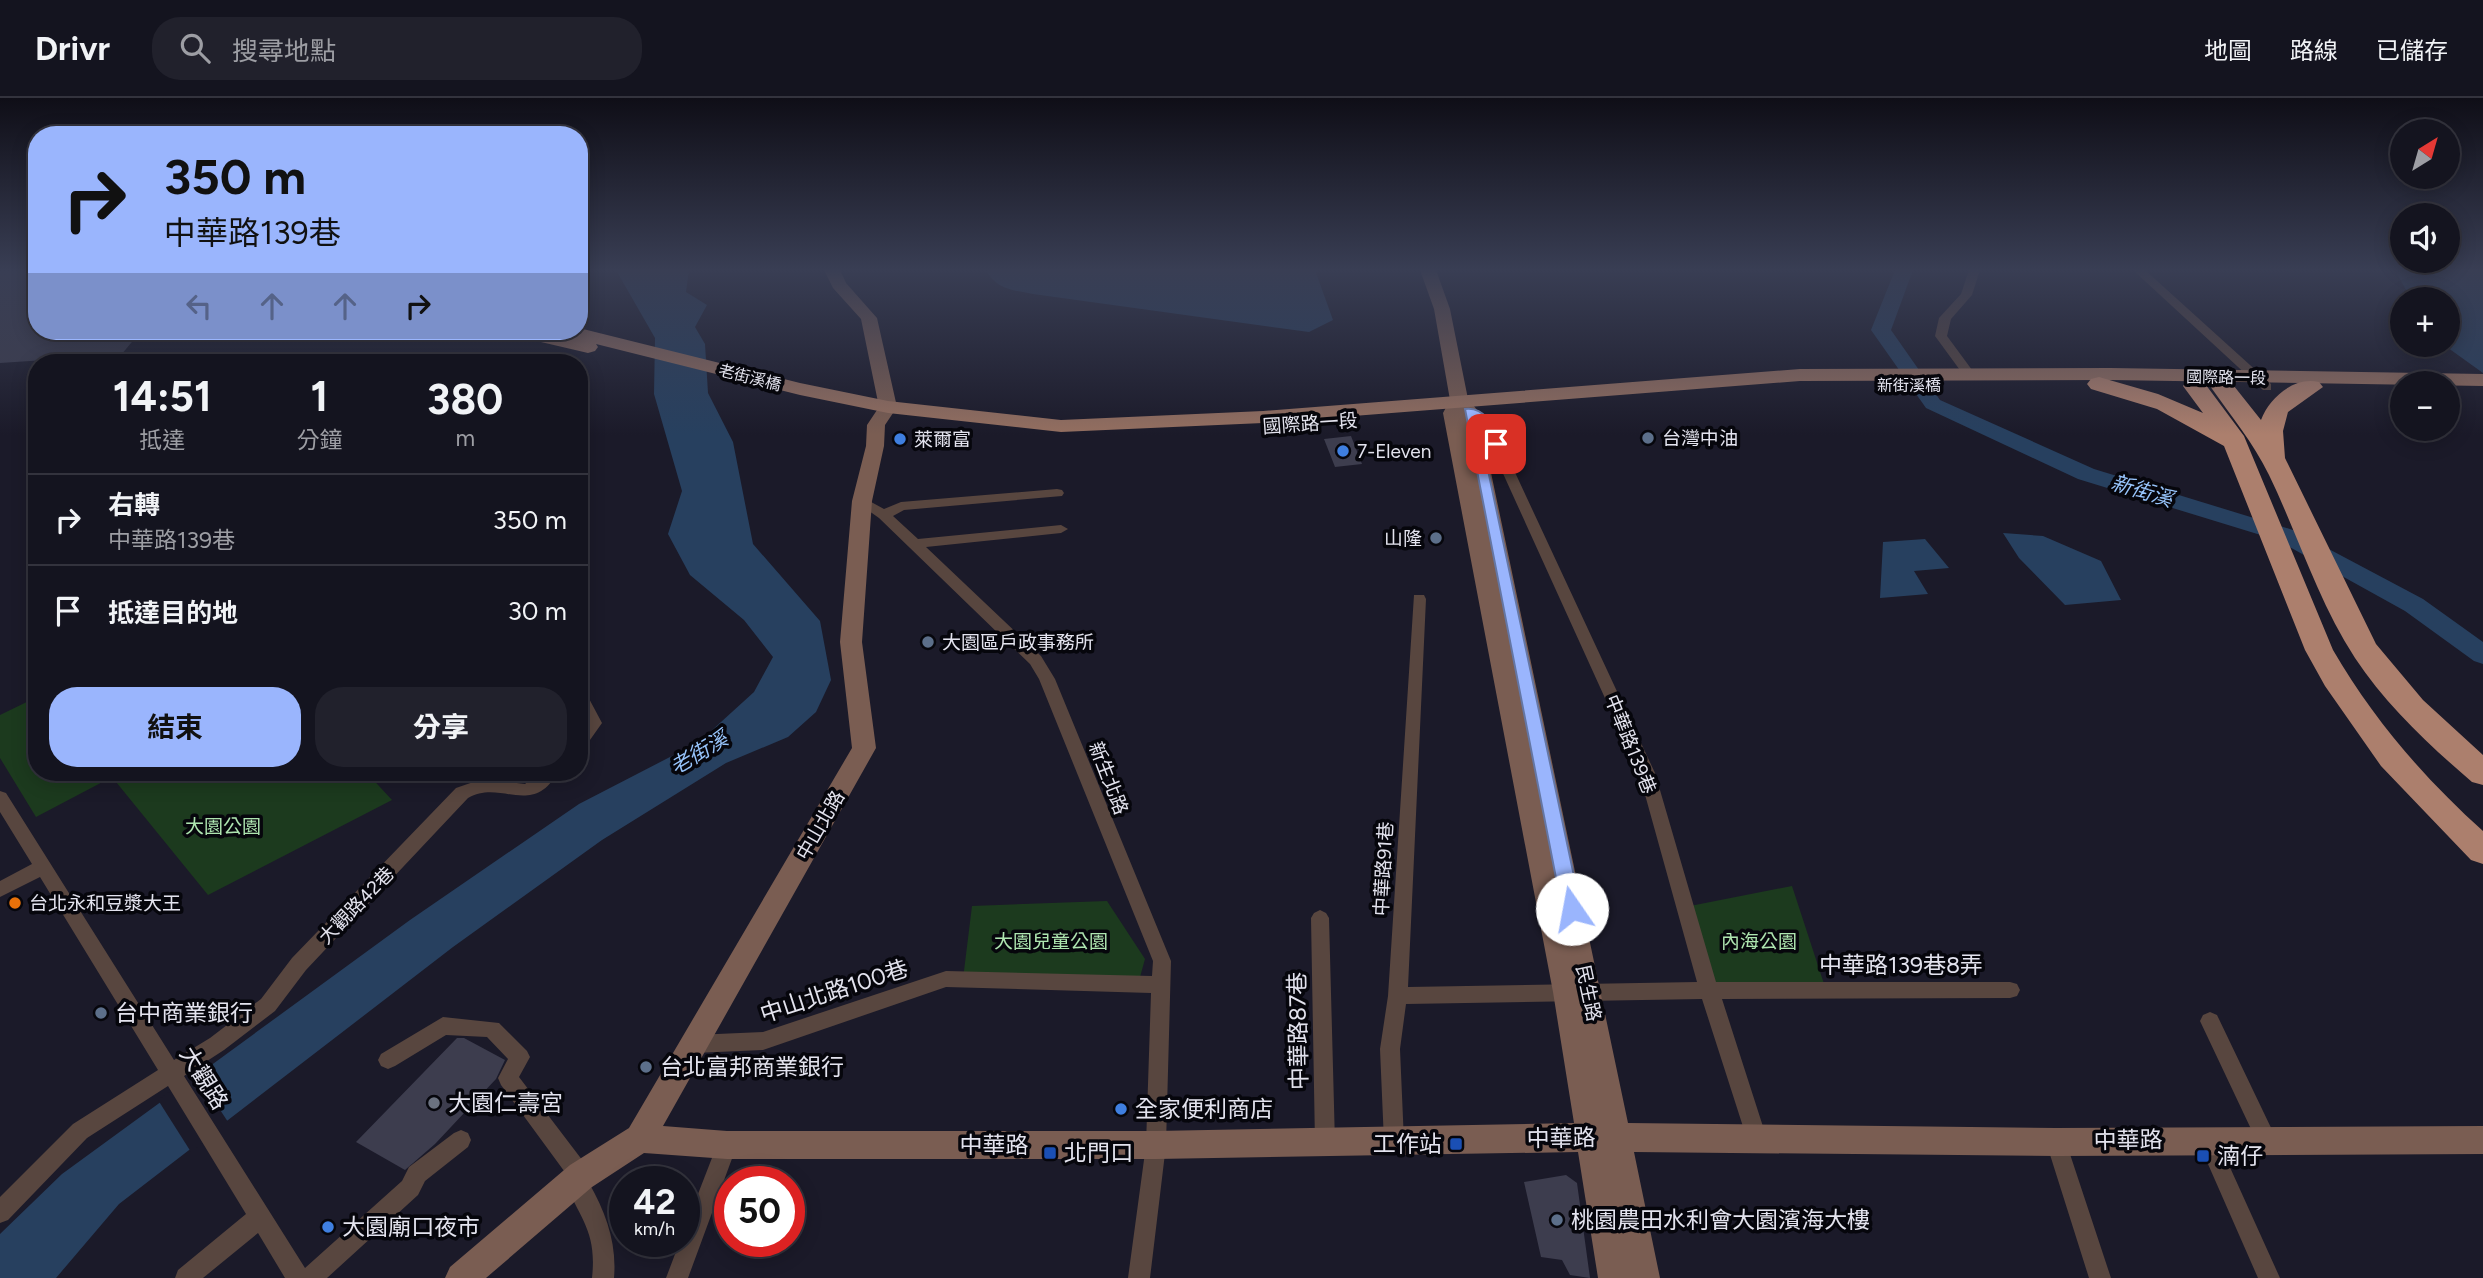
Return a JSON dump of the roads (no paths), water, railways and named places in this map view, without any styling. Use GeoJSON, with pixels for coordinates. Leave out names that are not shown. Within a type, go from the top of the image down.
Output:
{"type":"FeatureCollection","features":[{"type":"Feature","properties":{"kind":"highway"},"geometry":{"type":"LineString","coordinates":[[2196,381],[2240,454],[2319,650],[2360,720],[2435,807],[2483,851]]}},
{"type":"Feature","properties":{"kind":"highway"},"geometry":{"type":"LineString","coordinates":[[2099,384],[2184,411],[2206,423],[2240,454]]}},
{"type":"Feature","properties":{"kind":"highway"},"geometry":{"type":"LineString","coordinates":[[2222,386],[2244,410],[2275,459],[2349,622],[2371,657],[2430,723],[2483,773]]}},
{"type":"Feature","properties":{"kind":"highway"},"geometry":{"type":"LineString","coordinates":[[2275,459],[2270,437],[2278,406],[2284,398],[2311,387]]}},
{"type":"Feature","properties":{"kind":"main road","name":"中山北路"},"geometry":{"type":"LineString","coordinates":[[461,1278],[578,1178],[640,1138],[864,748],[851,642],[862,500],[884,412],[870,325]]}},
{"type":"Feature","properties":{"kind":"main road","name":"民生路"},"geometry":{"type":"LineString","coordinates":[[1445,325],[1604,1137]]}},
{"type":"Feature","properties":{"kind":"main road"},"geometry":{"type":"LineString","coordinates":[[588,338],[611,347]]}},
{"type":"Feature","properties":{"kind":"main road"},"geometry":{"type":"LineString","coordinates":[[570,340],[611,347]]}},
{"type":"Feature","properties":{"kind":"main road","name":"老街溪橋"},"geometry":{"type":"LineString","coordinates":[[611,347],[794,394]]}},
{"type":"Feature","properties":{"kind":"main road","name":"國際路一段"},"geometry":{"type":"LineString","coordinates":[[1975,379],[2262,382],[2483,380]]}},
{"type":"Feature","properties":{"kind":"main road","name":"國際路一段"},"geometry":{"type":"LineString","coordinates":[[1975,379],[2099,384],[2196,381],[2222,386],[2262,382],[2311,387],[2390,388]]}},
{"type":"Feature","properties":{"kind":"main road","name":"新街溪橋"},"geometry":{"type":"LineString","coordinates":[[1835,380],[1975,379]]}},
{"type":"Feature","properties":{"kind":"main road","name":"國際路一段"},"geometry":{"type":"LineString","coordinates":[[794,394],[884,412],[1090,438],[1835,380]]}},
{"type":"Feature","properties":{"kind":"main road"},"geometry":{"type":"LineString","coordinates":[[2460,388],[2483,388]]}},
{"type":"Feature","properties":{"kind":"main road"},"geometry":{"type":"LineString","coordinates":[[1604,1137],[1614,1278]]}},
{"type":"Feature","properties":{"kind":"main road"},"geometry":{"type":"LineString","coordinates":[[1604,1137],[1644,1278]]}},
{"type":"Feature","properties":{"kind":"main road","name":"中華路"},"geometry":{"type":"LineString","coordinates":[[640,1138],[727,1145],[1156,1145],[1604,1137],[2056,1142],[2207,1139],[2483,1140]]}},
{"type":"Feature","properties":{"kind":"street"},"geometry":{"type":"LineString","coordinates":[[1943,325],[1941,336],[1975,379]]}},
{"type":"Feature","properties":{"kind":"street"},"geometry":{"type":"LineString","coordinates":[[2199,325],[2262,382]]}},
{"type":"Feature","properties":{"kind":"street","name":"中華路139巷"},"geometry":{"type":"LineString","coordinates":[[1460,408],[1486,423],[1647,773],[1709,990],[1757,1139]]}},
{"type":"Feature","properties":{"kind":"street"},"geometry":{"type":"LineString","coordinates":[[884,514],[901,506],[1057,493]]}},
{"type":"Feature","properties":{"kind":"street","name":"新生北路"},"geometry":{"type":"LineString","coordinates":[[862,500],[884,514],[1036,660],[1047,679],[1162,961],[1156,1145],[1139,1278]]}},
{"type":"Feature","properties":{"kind":"street"},"geometry":{"type":"LineString","coordinates":[[914,544],[1061,529]]}},
{"type":"Feature","properties":{"kind":"street","name":"中華路91巷"},"geometry":{"type":"LineString","coordinates":[[1394,1142],[1390,1049],[1398,996],[1419,599]]}},
{"type":"Feature","properties":{"kind":"street"},"geometry":{"type":"LineString","coordinates":[[588,712],[594,723],[588,731]]}},
{"type":"Feature","properties":{"kind":"street","name":"大觀路42巷"},"geometry":{"type":"LineString","coordinates":[[171,1077],[268,1005],[299,964],[462,793],[485,783],[519,790],[534,788],[541,781]]}},
{"type":"Feature","properties":{"kind":"street","name":"大觀路"},"geometry":{"type":"LineString","coordinates":[[0,798],[258,1218],[297,1276]]}},
{"type":"Feature","properties":{"kind":"street"},"geometry":{"type":"LineString","coordinates":[[0,890],[43,867]]}},
{"type":"Feature","properties":{"kind":"street","name":"中華路87巷"},"geometry":{"type":"LineString","coordinates":[[1320,918],[1325,1143]]}},
{"type":"Feature","properties":{"kind":"street","name":"中山北路100巷"},"geometry":{"type":"LineString","coordinates":[[694,1044],[763,1041],[946,979],[1161,985]]}},
{"type":"Feature","properties":{"kind":"street","name":"中華路139巷8弄"},"geometry":{"type":"LineString","coordinates":[[1398,996],[1709,990],[2010,990]]}},
{"type":"Feature","properties":{"kind":"street"},"geometry":{"type":"LineString","coordinates":[[2210,1021],[2267,1141]]}},
{"type":"Feature","properties":{"kind":"street"},"geometry":{"type":"LineString","coordinates":[[388,1060],[443,1026],[492,1029],[520,1057],[508,1078],[578,1178],[603,1236],[607,1256],[603,1278]]}},
{"type":"Feature","properties":{"kind":"street"},"geometry":{"type":"LineString","coordinates":[[2,1207],[80,1131],[171,1077]]}},
{"type":"Feature","properties":{"kind":"street"},"geometry":{"type":"LineString","coordinates":[[2207,1139],[2269,1278]]}},
{"type":"Feature","properties":{"kind":"street"},"geometry":{"type":"LineString","coordinates":[[297,1276],[410,1188],[418,1174],[461,1140]]}},
{"type":"Feature","properties":{"kind":"street"},"geometry":{"type":"LineString","coordinates":[[2056,1142],[2100,1278]]}},
{"type":"Feature","properties":{"kind":"street"},"geometry":{"type":"LineString","coordinates":[[677,1278],[727,1145]]}},
{"type":"Feature","properties":{"kind":"street"},"geometry":{"type":"LineString","coordinates":[[186,1278],[258,1218]]}},
{"type":"Feature","properties":{"kind":"water","name":"老街溪"},"geometry":{"type":"Polygon","coordinates":[[[648,325],[696,325],[705,344],[708,393],[733,442],[753,544],[820,621],[831,680],[816,712],[788,737],[726,763],[602,840],[453,947],[119,1204],[56,1278],[0,1278],[0,1234],[62,1174],[410,920],[579,804],[699,742],[754,692],[773,657],[744,620],[690,575],[668,534],[682,491],[654,394],[655,338],[648,325]]]}},
{"type":"Feature","properties":{"kind":"water"},"geometry":{"type":"Polygon","coordinates":[[[1259,325],[1323,325],[1309,332],[1259,325]]]}},
{"type":"Feature","properties":{"kind":"water"},"geometry":{"type":"Polygon","coordinates":[[[2460,325],[2483,325],[2483,373],[2460,356],[2460,325]]]}},
{"type":"Feature","properties":{"kind":"water"},"geometry":{"type":"Polygon","coordinates":[[[2003,533],[2043,536],[2101,561],[2121,600],[2065,605],[2019,558],[2003,533]]]}},
{"type":"Feature","properties":{"kind":"water"},"geometry":{"type":"Polygon","coordinates":[[[1925,539],[1949,568],[1914,571],[1928,594],[1880,598],[1883,542],[1925,539]]]}},
{"type":"Feature","properties":{"kind":"waterway","name":"新街溪"},"geometry":{"type":"LineString","coordinates":[[1883,325],[1881,330],[1933,404],[2086,474],[2285,535],[2414,605],[2483,655]]}},
{"type":"Feature","properties":{"kind":"place","name":"台灣中油"},"geometry":{"type":"Point","coordinates":[1648,438]}},
{"type":"Feature","properties":{"kind":"place","name":"萊爾富"},"geometry":{"type":"Point","coordinates":[900,439]}},
{"type":"Feature","properties":{"kind":"place","name":"7-Eleven"},"geometry":{"type":"Point","coordinates":[1343,451]}},
{"type":"Feature","properties":{"kind":"place","name":"山隆"},"geometry":{"type":"Point","coordinates":[1436,538]}},
{"type":"Feature","properties":{"kind":"place","name":"大園區戶政事務所"},"geometry":{"type":"Point","coordinates":[928,642]}},
{"type":"Feature","properties":{"kind":"place","name":"台北永和豆漿大王"},"geometry":{"type":"Point","coordinates":[15,903]}},
{"type":"Feature","properties":{"kind":"place","name":"台中商業銀行"},"geometry":{"type":"Point","coordinates":[101,1013]}},
{"type":"Feature","properties":{"kind":"place","name":"台北富邦商業銀行"},"geometry":{"type":"Point","coordinates":[646,1067]}},
{"type":"Feature","properties":{"kind":"place","name":"大園仁壽宮"},"geometry":{"type":"Point","coordinates":[434,1103]}},
{"type":"Feature","properties":{"kind":"place","name":"全家便利商店"},"geometry":{"type":"Point","coordinates":[1121,1109]}},
{"type":"Feature","properties":{"kind":"place","name":"工作站"},"geometry":{"type":"Point","coordinates":[1456,1144]}},
{"type":"Feature","properties":{"kind":"place","name":"北門口"},"geometry":{"type":"Point","coordinates":[1050,1153]}},
{"type":"Feature","properties":{"kind":"place","name":"湳仔"},"geometry":{"type":"Point","coordinates":[2203,1156]}},
{"type":"Feature","properties":{"kind":"place","name":"桃園農田水利會大園濱海大樓"},"geometry":{"type":"Point","coordinates":[1557,1220]}},
{"type":"Feature","properties":{"kind":"place","name":"大園廟口夜市"},"geometry":{"type":"Point","coordinates":[328,1227]}},
{"type":"Feature","properties":{"kind":"park label","name":"大園公園"},"geometry":{"type":"Point","coordinates":[223,826]}},
{"type":"Feature","properties":{"kind":"park label","name":"大園兒童公園"},"geometry":{"type":"Point","coordinates":[1051,941]}},
{"type":"Feature","properties":{"kind":"park label","name":"內海公園"},"geometry":{"type":"Point","coordinates":[1759,941]}}]}
